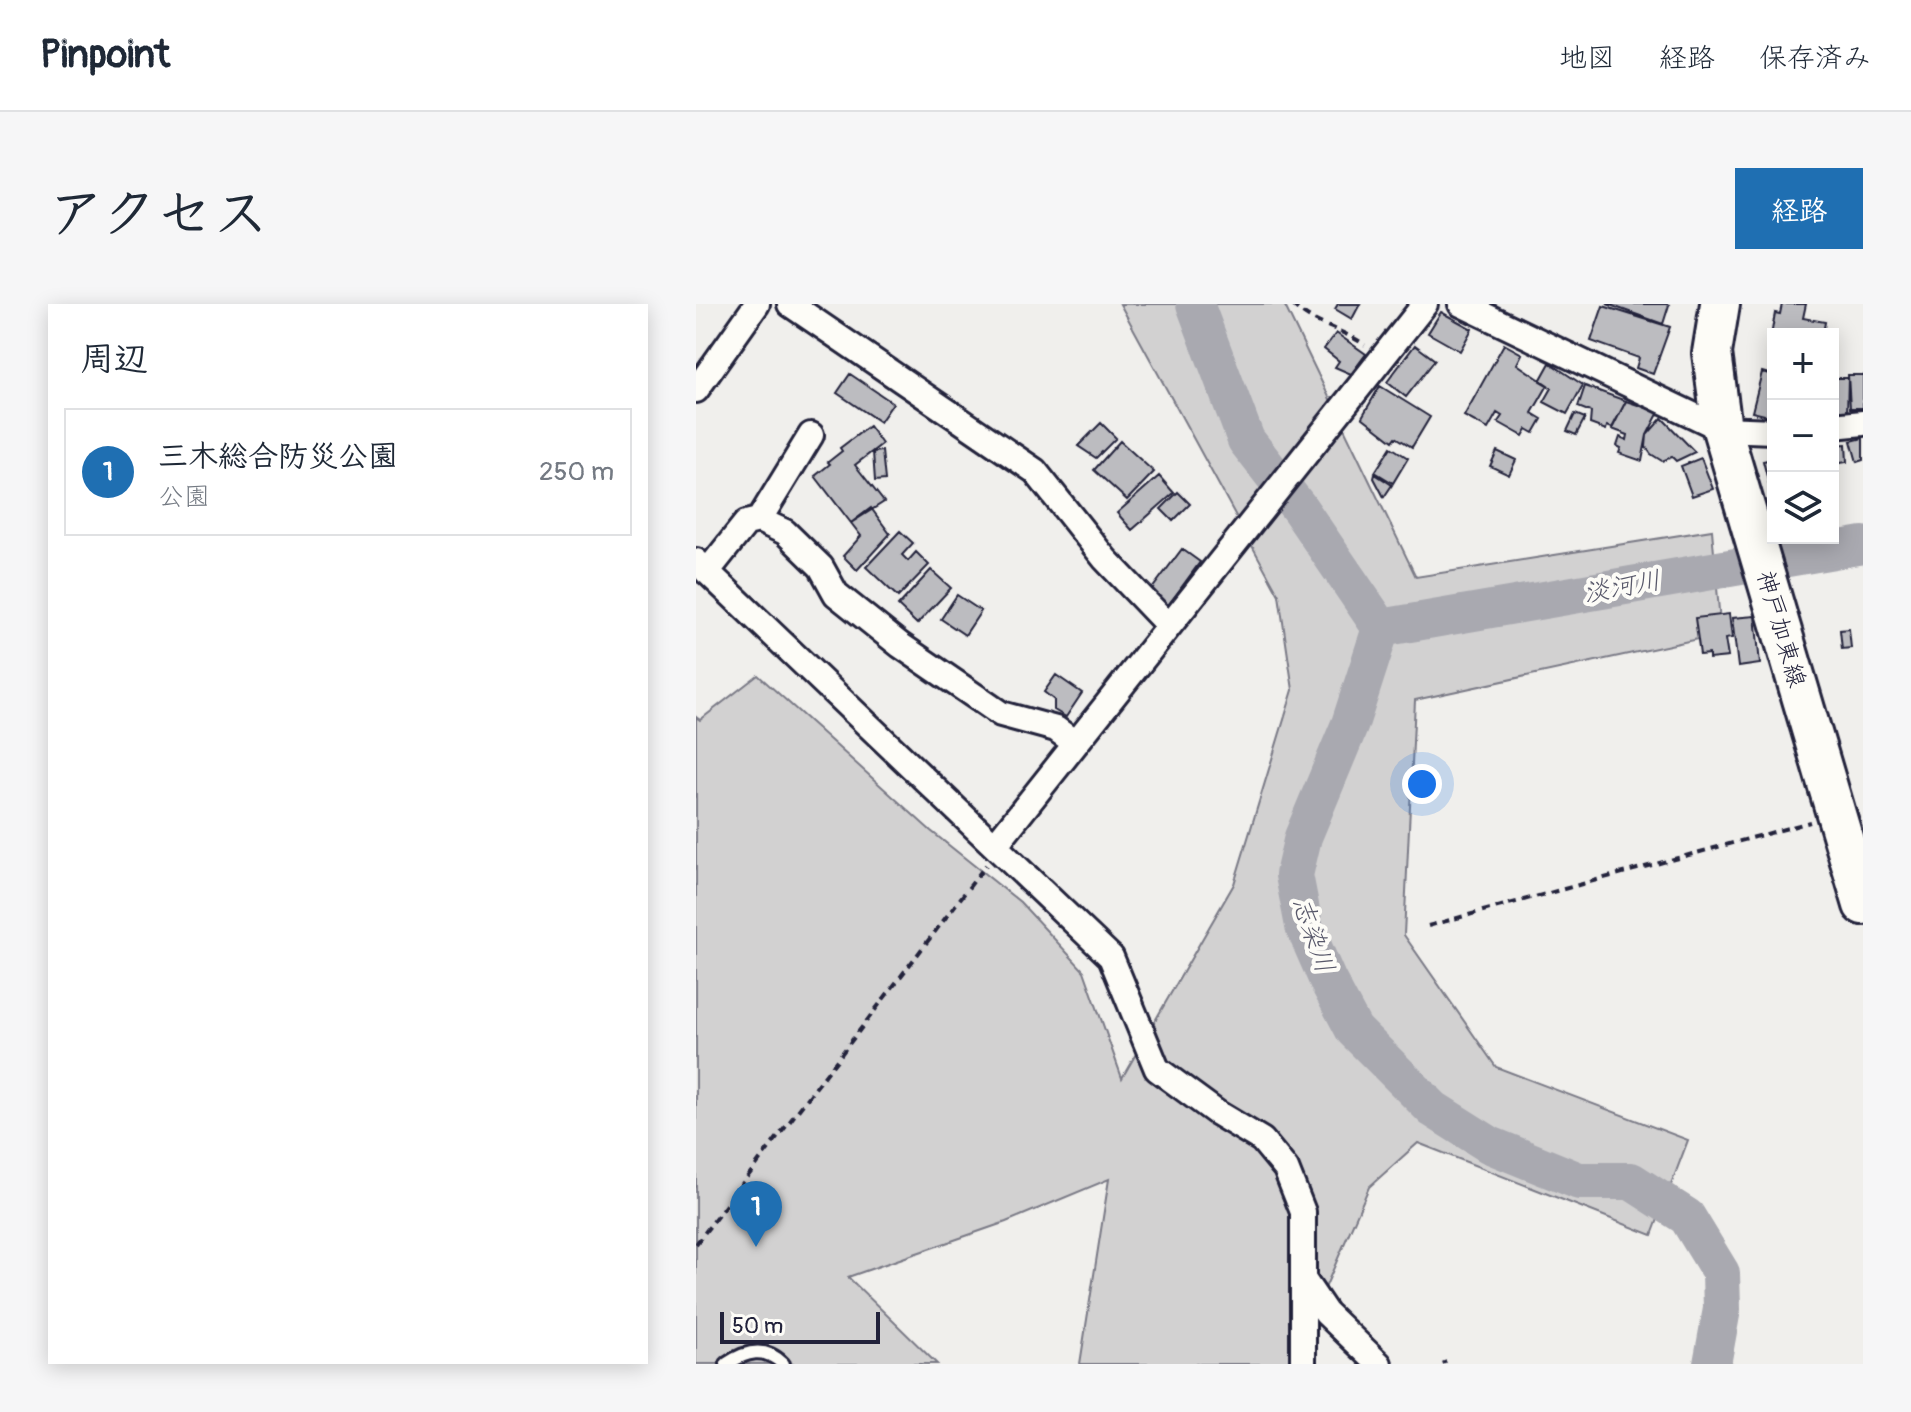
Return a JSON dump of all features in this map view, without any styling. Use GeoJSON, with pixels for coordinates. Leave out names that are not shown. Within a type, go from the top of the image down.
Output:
{"type":"FeatureCollection","features":[{"type":"Feature","properties":{"kind":"main road","name":"神戸加東線"},"geometry":{"type":"LineString","coordinates":[[1720,304],[1712,353],[1722,429],[1863,905]]}},
{"type":"Feature","properties":{"kind":"street"},"geometry":{"type":"LineString","coordinates":[[696,390],[757,304]]}},
{"type":"Feature","properties":{"kind":"street"},"geometry":{"type":"LineString","coordinates":[[790,304],[1035,471],[1105,559],[1168,625]]}},
{"type":"Feature","properties":{"kind":"street"},"geometry":{"type":"LineString","coordinates":[[996,844],[1425,304]]}},
{"type":"Feature","properties":{"kind":"street"},"geometry":{"type":"LineString","coordinates":[[1461,304],[1722,429],[1767,431]]}},
{"type":"Feature","properties":{"kind":"street"},"geometry":{"type":"LineString","coordinates":[[1839,425],[1863,423]]}},
{"type":"Feature","properties":{"kind":"street"},"geometry":{"type":"LineString","coordinates":[[759,520],[811,435]]}},
{"type":"Feature","properties":{"kind":"street"},"geometry":{"type":"LineString","coordinates":[[1075,743],[1056,729],[1001,714],[900,645],[836,594],[821,567],[785,532],[759,520],[746,523],[702,567],[996,844],[1111,957],[1157,1069],[1217,1113],[1262,1140],[1286,1169],[1303,1212],[1303,1364]]}},
{"type":"Feature","properties":{"kind":"street"},"geometry":{"type":"LineString","coordinates":[[1305,1282],[1326,1313],[1379,1364]]}},
{"type":"Feature","properties":{"kind":"lane"},"geometry":{"type":"LineString","coordinates":[[727,1364],[753,1351],[767,1353],[783,1364]]}},
{"type":"Feature","properties":{"kind":"path"},"geometry":{"type":"LineString","coordinates":[[1292,304],[1315,322],[1345,331],[1383,358]]}},
{"type":"Feature","properties":{"kind":"path"},"geometry":{"type":"LineString","coordinates":[[1428,926],[1835,815]]}},
{"type":"Feature","properties":{"kind":"path"},"geometry":{"type":"LineString","coordinates":[[696,1244],[991,858],[996,844]]}},
{"type":"Feature","properties":{"kind":"shaded area"},"geometry":{"type":"Polygon","coordinates":[[[1120,304],[1284,304],[1416,577],[1712,530],[1721,634],[1415,700],[1404,935],[1496,1067],[1688,1140],[1652,1235],[1418,1143],[1369,1187],[1292,1364],[1080,1364],[1109,1179],[1006,1222],[848,1277],[937,1364],[696,1364],[696,717],[700,720],[758,675],[931,831],[1020,902],[1084,971],[1122,1078],[1234,884],[1293,690],[1279,595],[1120,304]]]}},
{"type":"Feature","properties":{"kind":"building"},"geometry":{"type":"Polygon","coordinates":[[[1338,304],[1360,304],[1352,319],[1335,309],[1338,304]]]}},
{"type":"Feature","properties":{"kind":"building"},"geometry":{"type":"Polygon","coordinates":[[[1607,304],[1666,304],[1669,305],[1663,324],[1607,304]]]}},
{"type":"Feature","properties":{"kind":"building"},"geometry":{"type":"Polygon","coordinates":[[[1782,304],[1806,304],[1803,318],[1825,322],[1824,328],[1772,328],[1775,313],[1780,314],[1782,304]]]}},
{"type":"Feature","properties":{"kind":"building"},"geometry":{"type":"Polygon","coordinates":[[[1603,306],[1670,327],[1653,374],[1636,368],[1639,358],[1591,341],[1603,306]]]}},
{"type":"Feature","properties":{"kind":"building"},"geometry":{"type":"Polygon","coordinates":[[[1441,312],[1472,329],[1460,351],[1428,333],[1441,312]]]}},
{"type":"Feature","properties":{"kind":"building"},"geometry":{"type":"Polygon","coordinates":[[[1336,333],[1366,354],[1351,374],[1335,367],[1339,361],[1324,349],[1336,333]]]}},
{"type":"Feature","properties":{"kind":"building"},"geometry":{"type":"Polygon","coordinates":[[[1504,344],[1522,354],[1517,364],[1548,385],[1532,413],[1542,419],[1534,433],[1527,429],[1523,436],[1498,422],[1502,416],[1497,413],[1488,429],[1464,416],[1504,344]]]}},
{"type":"Feature","properties":{"kind":"building"},"geometry":{"type":"Polygon","coordinates":[[[1415,345],[1435,360],[1406,397],[1387,382],[1415,345]]]}},
{"type":"Feature","properties":{"kind":"building"},"geometry":{"type":"Polygon","coordinates":[[[1550,363],[1583,385],[1567,414],[1544,402],[1552,388],[1540,381],[1550,363]]]}},
{"type":"Feature","properties":{"kind":"building"},"geometry":{"type":"Polygon","coordinates":[[[1762,372],[1767,373],[1767,416],[1752,412],[1762,372]]]}},
{"type":"Feature","properties":{"kind":"building"},"geometry":{"type":"Polygon","coordinates":[[[850,374],[893,403],[880,422],[837,393],[850,374]]]}},
{"type":"Feature","properties":{"kind":"building"},"geometry":{"type":"Polygon","coordinates":[[[1848,375],[1863,375],[1863,408],[1850,408],[1848,375]]]}},
{"type":"Feature","properties":{"kind":"building"},"geometry":{"type":"Polygon","coordinates":[[[1839,378],[1848,378],[1847,414],[1839,414],[1839,378]]]}},
{"type":"Feature","properties":{"kind":"building"},"geometry":{"type":"Polygon","coordinates":[[[1380,386],[1430,417],[1412,447],[1396,437],[1393,441],[1362,417],[1380,386]]]}},
{"type":"Feature","properties":{"kind":"building"},"geometry":{"type":"Polygon","coordinates":[[[1585,386],[1626,401],[1612,428],[1607,426],[1606,430],[1590,424],[1591,412],[1578,407],[1585,386]]]}},
{"type":"Feature","properties":{"kind":"building"},"geometry":{"type":"Polygon","coordinates":[[[1626,401],[1659,412],[1647,435],[1642,461],[1619,453],[1621,448],[1617,446],[1620,437],[1627,440],[1628,435],[1612,429],[1626,401]]]}},
{"type":"Feature","properties":{"kind":"building"},"geometry":{"type":"Polygon","coordinates":[[[1575,414],[1585,418],[1576,435],[1567,431],[1575,414]]]}},
{"type":"Feature","properties":{"kind":"building"},"geometry":{"type":"Polygon","coordinates":[[[1662,418],[1695,452],[1676,461],[1672,457],[1662,461],[1651,454],[1646,447],[1647,435],[1662,418]]]}},
{"type":"Feature","properties":{"kind":"building"},"geometry":{"type":"Polygon","coordinates":[[[1101,423],[1116,438],[1096,458],[1078,446],[1101,423]]]}},
{"type":"Feature","properties":{"kind":"building"},"geometry":{"type":"Polygon","coordinates":[[[869,426],[882,444],[855,465],[884,502],[851,523],[815,476],[842,451],[840,448],[869,426]]]}},
{"type":"Feature","properties":{"kind":"building"},"geometry":{"type":"Polygon","coordinates":[[[1863,438],[1863,460],[1857,462],[1851,441],[1863,438]]]}},
{"type":"Feature","properties":{"kind":"building"},"geometry":{"type":"Polygon","coordinates":[[[1120,441],[1154,472],[1127,500],[1094,470],[1120,441]]]}},
{"type":"Feature","properties":{"kind":"building"},"geometry":{"type":"Polygon","coordinates":[[[1846,444],[1847,462],[1839,463],[1839,445],[1846,444]]]}},
{"type":"Feature","properties":{"kind":"building"},"geometry":{"type":"Polygon","coordinates":[[[1391,447],[1408,458],[1393,483],[1375,472],[1391,447]]]}},
{"type":"Feature","properties":{"kind":"building"},"geometry":{"type":"Polygon","coordinates":[[[882,451],[885,480],[875,481],[873,452],[882,451]]]}},
{"type":"Feature","properties":{"kind":"building"},"geometry":{"type":"Polygon","coordinates":[[[1497,451],[1516,460],[1509,475],[1490,466],[1497,451]]]}},
{"type":"Feature","properties":{"kind":"building"},"geometry":{"type":"Polygon","coordinates":[[[1701,458],[1713,489],[1692,496],[1681,466],[1701,458]]]}},
{"type":"Feature","properties":{"kind":"building"},"geometry":{"type":"Polygon","coordinates":[[[1375,474],[1392,485],[1384,497],[1374,478],[1375,474]]]}},
{"type":"Feature","properties":{"kind":"building"},"geometry":{"type":"Polygon","coordinates":[[[1159,476],[1174,493],[1132,530],[1117,513],[1159,476]]]}},
{"type":"Feature","properties":{"kind":"building"},"geometry":{"type":"Polygon","coordinates":[[[1178,492],[1190,504],[1173,521],[1161,509],[1178,492]]]}},
{"type":"Feature","properties":{"kind":"building"},"geometry":{"type":"Polygon","coordinates":[[[871,508],[890,534],[857,570],[843,556],[861,536],[851,523],[871,508]]]}},
{"type":"Feature","properties":{"kind":"building"},"geometry":{"type":"Polygon","coordinates":[[[900,531],[913,543],[902,555],[908,561],[916,552],[929,565],[898,597],[866,567],[900,531]]]}},
{"type":"Feature","properties":{"kind":"building"},"geometry":{"type":"Polygon","coordinates":[[[1182,549],[1200,562],[1167,607],[1149,593],[1182,549]]]}},
{"type":"Feature","properties":{"kind":"building"},"geometry":{"type":"Polygon","coordinates":[[[931,570],[951,588],[917,624],[898,606],[931,570]]]}},
{"type":"Feature","properties":{"kind":"building"},"geometry":{"type":"Polygon","coordinates":[[[957,595],[981,611],[965,635],[941,619],[957,595]]]}},
{"type":"Feature","properties":{"kind":"building"},"geometry":{"type":"Polygon","coordinates":[[[1729,614],[1732,638],[1725,639],[1728,657],[1709,659],[1709,654],[1700,655],[1695,618],[1729,614]]]}},
{"type":"Feature","properties":{"kind":"building"},"geometry":{"type":"Polygon","coordinates":[[[1755,616],[1760,664],[1738,667],[1732,618],[1755,616]]]}},
{"type":"Feature","properties":{"kind":"building"},"geometry":{"type":"Polygon","coordinates":[[[1849,629],[1851,648],[1842,649],[1840,630],[1849,629]]]}},
{"type":"Feature","properties":{"kind":"building"},"geometry":{"type":"Polygon","coordinates":[[[1056,675],[1082,693],[1066,717],[1054,710],[1054,700],[1044,692],[1056,675]]]}},
{"type":"Feature","properties":{"kind":"waterway","name":"志染川"},"geometry":{"type":"LineString","coordinates":[[1195,304],[1246,440],[1299,508],[1381,628]]}},
{"type":"Feature","properties":{"kind":"waterway","name":"淡河川"},"geometry":{"type":"LineString","coordinates":[[1381,628],[1863,545]]}},
{"type":"Feature","properties":{"kind":"waterway","name":"志染川"},"geometry":{"type":"LineString","coordinates":[[1381,628],[1350,724],[1303,837],[1294,875],[1304,926],[1328,981],[1354,1030],[1433,1109],[1490,1145],[1579,1181],[1631,1181],[1687,1217],[1721,1273],[1722,1309],[1712,1364]]}},
{"type":"Feature","properties":{"kind":"place","name":"三木総合防災公園"},"geometry":{"type":"Point","coordinates":[756,1247]}}]}
